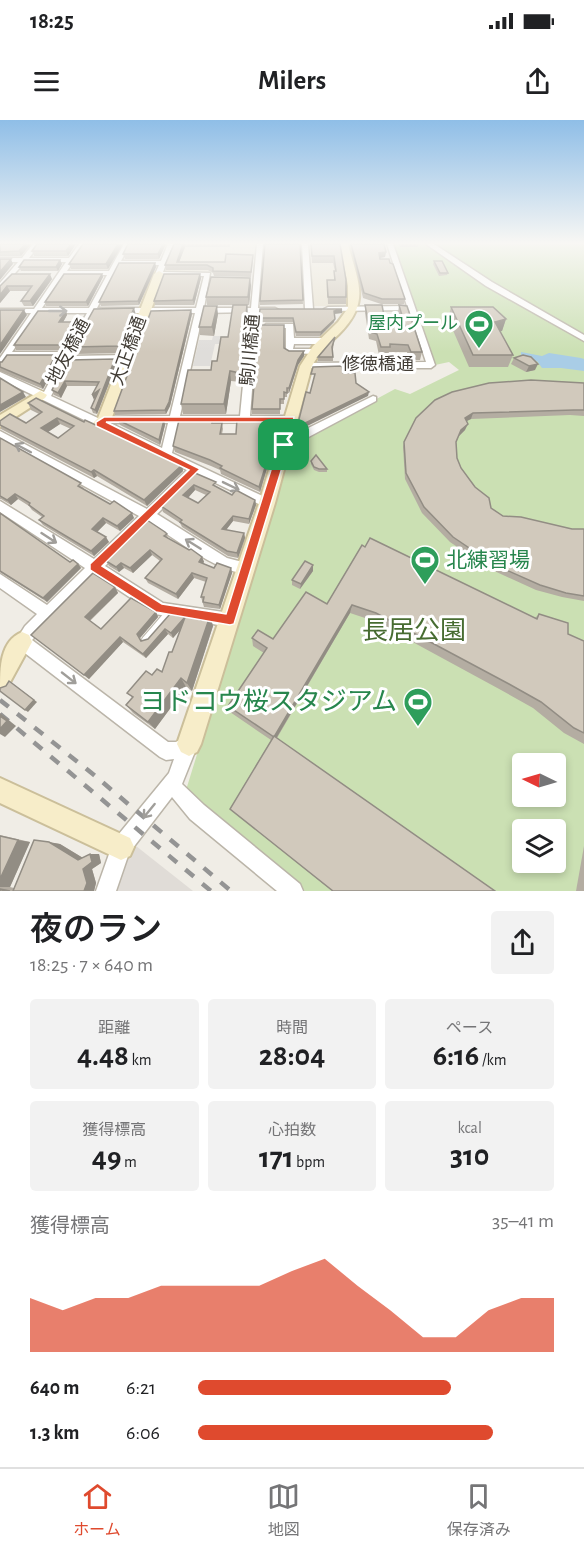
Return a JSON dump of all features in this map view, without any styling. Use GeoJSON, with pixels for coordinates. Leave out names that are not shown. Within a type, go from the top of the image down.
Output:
{"type":"FeatureCollection","features":[{"type":"Feature","properties":{"kind":"street"},"geometry":{"type":"LineString","coordinates":[[3,359],[57,280]]}},
{"type":"Feature","properties":{"kind":"street","name":"地友橋通"},"geometry":{"type":"LineString","coordinates":[[43,396],[107,280]]}},
{"type":"Feature","properties":{"kind":"street","name":"大正橋通"},"geometry":{"type":"LineString","coordinates":[[101,422],[156,280]]}},
{"type":"Feature","properties":{"kind":"street"},"geometry":{"type":"LineString","coordinates":[[166,455],[206,280],[216,280]]}},
{"type":"Feature","properties":{"kind":"street"},"geometry":{"type":"LineString","coordinates":[[307,280],[309,309]]}},
{"type":"Feature","properties":{"kind":"street"},"geometry":{"type":"LineString","coordinates":[[106,891],[121,847],[175,779],[230,620],[291,419],[314,353],[345,321],[353,309],[355,299],[351,280]]}},
{"type":"Feature","properties":{"kind":"street","name":"修徳橋通"},"geometry":{"type":"LineString","coordinates":[[314,353],[431,365],[402,280]]}},
{"type":"Feature","properties":{"kind":"street"},"geometry":{"type":"LineString","coordinates":[[482,280],[584,338]]}},
{"type":"Feature","properties":{"kind":"street"},"geometry":{"type":"LineString","coordinates":[[246,281],[257,281]]}},
{"type":"Feature","properties":{"kind":"street","name":"駒川橋通"},"geometry":{"type":"LineString","coordinates":[[245,419],[257,281]]}},
{"type":"Feature","properties":{"kind":"street"},"geometry":{"type":"LineString","coordinates":[[0,311],[287,309]]}},
{"type":"Feature","properties":{"kind":"street"},"geometry":{"type":"LineString","coordinates":[[298,309],[412,309]]}},
{"type":"Feature","properties":{"kind":"street"},"geometry":{"type":"LineString","coordinates":[[253,326],[290,326],[289,351],[314,353]]}},
{"type":"Feature","properties":{"kind":"street"},"geometry":{"type":"LineString","coordinates":[[290,341],[314,353]]}},
{"type":"Feature","properties":{"kind":"street"},"geometry":{"type":"LineString","coordinates":[[3,359],[126,358]]}},
{"type":"Feature","properties":{"kind":"street"},"geometry":{"type":"LineString","coordinates":[[0,375],[267,503]]}},
{"type":"Feature","properties":{"kind":"street"},"geometry":{"type":"LineString","coordinates":[[0,422],[43,396]]}},
{"type":"Feature","properties":{"kind":"street"},"geometry":{"type":"LineString","coordinates":[[284,445],[373,399]]}},
{"type":"Feature","properties":{"kind":"street"},"geometry":{"type":"LineString","coordinates":[[101,422],[174,419],[291,419]]}},
{"type":"Feature","properties":{"kind":"street"},"geometry":{"type":"LineString","coordinates":[[0,435],[148,515],[224,563],[245,568]]}},
{"type":"Feature","properties":{"kind":"street"},"geometry":{"type":"LineString","coordinates":[[0,678],[22,642],[48,614],[195,469]]}},
{"type":"Feature","properties":{"kind":"street"},"geometry":{"type":"LineString","coordinates":[[0,506],[160,609],[230,620]]}},
{"type":"Feature","properties":{"kind":"street"},"geometry":{"type":"LineString","coordinates":[[0,580],[48,614]]}},
{"type":"Feature","properties":{"kind":"street"},"geometry":{"type":"LineString","coordinates":[[22,642],[165,751],[178,750],[189,744]]}},
{"type":"Feature","properties":{"kind":"street"},"geometry":{"type":"LineString","coordinates":[[0,790],[121,847]]}},
{"type":"Feature","properties":{"kind":"street"},"geometry":{"type":"LineString","coordinates":[[179,792],[197,812],[293,891]]}},
{"type":"Feature","properties":{"kind":"lane"},"geometry":{"type":"LineString","coordinates":[[146,640],[172,610]]}},
{"type":"Feature","properties":{"kind":"shaded area"},"geometry":{"type":"Polygon","coordinates":[[[310,280],[345,280],[349,306],[312,306],[310,280]]]}},
{"type":"Feature","properties":{"kind":"shaded area"},"geometry":{"type":"Polygon","coordinates":[[[213,336],[228,336],[227,344],[215,344],[210,366],[193,366],[199,340],[212,340],[213,336]]]}},
{"type":"Feature","properties":{"kind":"shaded area"},"geometry":{"type":"Polygon","coordinates":[[[136,846],[193,891],[112,891],[119,869],[136,846]]]}},
{"type":"Feature","properties":{"kind":"green space","name":"長居公園"},"geometry":{"type":"Polygon","coordinates":[[[405,280],[584,280],[584,891],[305,891],[186,790],[293,444],[395,389],[410,394],[459,370],[449,362],[435,365],[405,280]]]}},
{"type":"Feature","properties":{"kind":"water"},"geometry":{"type":"Polygon","coordinates":[[[521,352],[542,356],[549,353],[581,358],[584,359],[584,371],[542,368],[537,361],[534,363],[521,359],[521,352]]]}},
{"type":"Feature","properties":{"kind":"building"},"geometry":{"type":"Polygon","coordinates":[[[6,280],[46,280],[30,301],[21,301],[32,286],[7,286],[0,295],[0,286],[6,280]]]}},
{"type":"Feature","properties":{"kind":"building"},"geometry":{"type":"Polygon","coordinates":[[[60,280],[99,280],[86,302],[45,302],[60,280]]]}},
{"type":"Feature","properties":{"kind":"building"},"geometry":{"type":"Polygon","coordinates":[[[110,280],[147,280],[138,301],[99,302],[110,280]]]}},
{"type":"Feature","properties":{"kind":"building"},"geometry":{"type":"Polygon","coordinates":[[[162,280],[198,280],[193,300],[154,301],[162,280]]]}},
{"type":"Feature","properties":{"kind":"building"},"geometry":{"type":"Polygon","coordinates":[[[210,280],[250,280],[248,297],[206,297],[210,280]]]}},
{"type":"Feature","properties":{"kind":"building"},"geometry":{"type":"Polygon","coordinates":[[[262,280],[302,280],[303,300],[260,301],[262,280]]]}},
{"type":"Feature","properties":{"kind":"building"},"geometry":{"type":"Polygon","coordinates":[[[327,280],[346,280],[346,297],[328,297],[327,280]]]}},
{"type":"Feature","properties":{"kind":"building"},"geometry":{"type":"Polygon","coordinates":[[[361,280],[398,280],[405,299],[382,299],[364,293],[361,280]]]}},
{"type":"Feature","properties":{"kind":"building"},"geometry":{"type":"Polygon","coordinates":[[[233,305],[247,305],[240,373],[230,371],[224,404],[181,404],[188,370],[211,370],[212,361],[217,361],[221,337],[228,337],[233,305]]]}},
{"type":"Feature","properties":{"kind":"building"},"geometry":{"type":"Polygon","coordinates":[[[365,305],[382,305],[386,326],[405,326],[399,305],[407,306],[422,352],[411,352],[408,345],[390,344],[390,347],[381,347],[377,334],[370,332],[365,305]]]}},
{"type":"Feature","properties":{"kind":"building"},"geometry":{"type":"Polygon","coordinates":[[[204,306],[217,306],[212,327],[199,327],[204,306]]]}},
{"type":"Feature","properties":{"kind":"building"},"geometry":{"type":"Polygon","coordinates":[[[451,307],[493,307],[506,319],[495,322],[513,355],[473,355],[451,307]]]}},
{"type":"Feature","properties":{"kind":"building"},"geometry":{"type":"Polygon","coordinates":[[[134,308],[119,346],[73,347],[75,343],[81,343],[90,328],[84,327],[94,309],[134,308]]]}},
{"type":"Feature","properties":{"kind":"building"},"geometry":{"type":"Polygon","coordinates":[[[260,309],[342,309],[334,311],[335,319],[321,332],[296,332],[293,318],[259,318],[260,309]]]}},
{"type":"Feature","properties":{"kind":"building"},"geometry":{"type":"Polygon","coordinates":[[[0,310],[24,310],[0,345],[0,310]]]}},
{"type":"Feature","properties":{"kind":"building"},"geometry":{"type":"Polygon","coordinates":[[[191,310],[169,402],[165,410],[114,411],[151,311],[191,310]]]}},
{"type":"Feature","properties":{"kind":"building"},"geometry":{"type":"Polygon","coordinates":[[[38,311],[66,311],[59,322],[75,322],[62,345],[14,345],[38,311]]]}},
{"type":"Feature","properties":{"kind":"building"},"geometry":{"type":"Polygon","coordinates":[[[259,325],[284,325],[284,348],[289,351],[304,351],[298,360],[287,393],[284,392],[284,399],[280,399],[280,409],[252,409],[259,325]]]}},
{"type":"Feature","properties":{"kind":"building"},"geometry":{"type":"Polygon","coordinates":[[[335,337],[332,347],[333,357],[318,357],[335,337]]]}},
{"type":"Feature","properties":{"kind":"building"},"geometry":{"type":"Polygon","coordinates":[[[7,355],[56,355],[40,384],[0,367],[0,362],[7,355]]]}},
{"type":"Feature","properties":{"kind":"building"},"geometry":{"type":"Polygon","coordinates":[[[523,355],[531,357],[538,364],[529,366],[514,358],[523,355]]]}},
{"type":"Feature","properties":{"kind":"building"},"geometry":{"type":"Polygon","coordinates":[[[115,359],[95,410],[91,408],[99,390],[92,395],[99,382],[65,381],[58,393],[52,390],[68,360],[115,359]]]}},
{"type":"Feature","properties":{"kind":"building"},"geometry":{"type":"Polygon","coordinates":[[[342,366],[343,373],[355,373],[356,383],[369,392],[297,427],[306,392],[310,393],[315,374],[311,374],[313,367],[342,366]]]}},
{"type":"Feature","properties":{"kind":"building"},"geometry":{"type":"Polygon","coordinates":[[[0,378],[23,392],[0,405],[0,378]]]}},
{"type":"Feature","properties":{"kind":"building"},"geometry":{"type":"Polygon","coordinates":[[[531,380],[584,383],[584,410],[473,413],[465,418],[468,424],[461,430],[456,442],[457,458],[461,468],[475,487],[489,498],[491,508],[503,516],[521,517],[572,529],[584,529],[584,596],[540,585],[493,564],[453,537],[424,507],[406,473],[404,442],[416,418],[435,400],[452,392],[489,383],[531,380]]]}},
{"type":"Feature","properties":{"kind":"building"},"geometry":{"type":"Polygon","coordinates":[[[36,398],[182,465],[144,500],[94,470],[91,472],[0,425],[0,421],[10,414],[26,423],[42,412],[28,403],[36,398]],[[57,418],[41,428],[58,438],[74,426],[57,418]]]}},
{"type":"Feature","properties":{"kind":"building"},"geometry":{"type":"Polygon","coordinates":[[[213,419],[212,423],[222,423],[220,434],[236,434],[237,419],[280,419],[259,487],[220,468],[222,466],[210,460],[173,446],[179,420],[213,419]]]}},
{"type":"Feature","properties":{"kind":"building"},"geometry":{"type":"Polygon","coordinates":[[[118,420],[164,420],[159,440],[118,420]]]}},
{"type":"Feature","properties":{"kind":"building"},"geometry":{"type":"Polygon","coordinates":[[[0,438],[81,483],[78,486],[110,504],[114,501],[132,513],[117,526],[103,518],[92,529],[106,537],[91,551],[39,520],[44,516],[29,505],[30,503],[15,494],[7,500],[0,496],[0,438]]]}},
{"type":"Feature","properties":{"kind":"building"},"geometry":{"type":"Polygon","coordinates":[[[316,455],[327,469],[314,467],[311,461],[316,455]]]}},
{"type":"Feature","properties":{"kind":"building"},"geometry":{"type":"Polygon","coordinates":[[[195,473],[216,482],[213,485],[232,495],[236,490],[255,500],[249,519],[233,516],[222,529],[244,533],[237,553],[227,551],[180,522],[182,520],[161,506],[195,473]],[[194,485],[183,495],[198,503],[210,492],[194,485]]]}},
{"type":"Feature","properties":{"kind":"building"},"geometry":{"type":"Polygon","coordinates":[[[0,513],[70,562],[73,560],[78,564],[43,598],[0,571],[0,513]]]}},
{"type":"Feature","properties":{"kind":"building"},"geometry":{"type":"Polygon","coordinates":[[[147,520],[167,534],[164,536],[202,557],[199,562],[214,568],[217,563],[231,568],[219,605],[203,602],[204,597],[201,597],[207,578],[192,573],[176,594],[145,578],[162,559],[150,550],[130,568],[121,563],[116,567],[106,561],[147,520]]]}},
{"type":"Feature","properties":{"kind":"building"},"geometry":{"type":"Polygon","coordinates":[[[370,538],[537,619],[539,614],[568,623],[568,634],[584,641],[584,733],[541,702],[509,684],[376,613],[352,605],[274,737],[228,706],[267,648],[252,638],[258,630],[273,639],[306,592],[327,604],[362,545],[365,547],[370,538]]]}},
{"type":"Feature","properties":{"kind":"building"},"geometry":{"type":"Polygon","coordinates":[[[305,561],[313,565],[301,584],[292,580],[305,561]]]}},
{"type":"Feature","properties":{"kind":"building"},"geometry":{"type":"Polygon","coordinates":[[[93,573],[115,587],[85,617],[101,629],[131,598],[156,612],[137,634],[141,641],[148,639],[170,614],[185,617],[171,633],[165,629],[143,654],[120,637],[84,675],[31,635],[93,573]]]}},
{"type":"Feature","properties":{"kind":"building"},"geometry":{"type":"Polygon","coordinates":[[[187,612],[201,620],[202,614],[210,616],[187,683],[181,678],[148,722],[126,705],[133,697],[127,693],[146,671],[152,675],[157,669],[162,672],[187,612]]]}},
{"type":"Feature","properties":{"kind":"building"},"geometry":{"type":"Polygon","coordinates":[[[9,681],[34,700],[25,710],[0,691],[0,688],[6,686],[9,681]]]}},
{"type":"Feature","properties":{"kind":"building"},"geometry":{"type":"Polygon","coordinates":[[[0,716],[7,721],[0,729],[0,716]]]}},
{"type":"Feature","properties":{"kind":"building"},"geometry":{"type":"Polygon","coordinates":[[[274,736],[495,891],[333,891],[230,809],[274,736]]]}},
{"type":"Feature","properties":{"kind":"building"},"geometry":{"type":"Polygon","coordinates":[[[0,836],[18,840],[0,879],[0,836]]]}},
{"type":"Feature","properties":{"kind":"building"},"geometry":{"type":"Polygon","coordinates":[[[34,840],[49,842],[78,860],[90,854],[92,862],[83,869],[87,883],[84,891],[13,891],[34,840]]]}},
{"type":"Feature","properties":{"kind":"railway"},"geometry":{"type":"LineString","coordinates":[[0,700],[94,775],[231,891]]}},
{"type":"Feature","properties":{"kind":"railway"},"geometry":{"type":"LineString","coordinates":[[0,714],[211,891]]}},
{"type":"Feature","properties":{"kind":"place","name":"屋内プール"},"geometry":{"type":"Point","coordinates":[479,350]}},
{"type":"Feature","properties":{"kind":"place","name":"北練習場"},"geometry":{"type":"Point","coordinates":[425,586]}},
{"type":"Feature","properties":{"kind":"place","name":"ヨドコウ桜スタジアム"},"geometry":{"type":"Point","coordinates":[418,728]}},
{"type":"Feature","properties":{"kind":"route"},"geometry":{"type":"LineString","coordinates":[[291,419],[284,445],[230,620],[160,609],[94,567],[195,469],[99,424],[104,420],[291,419]]}}]}
